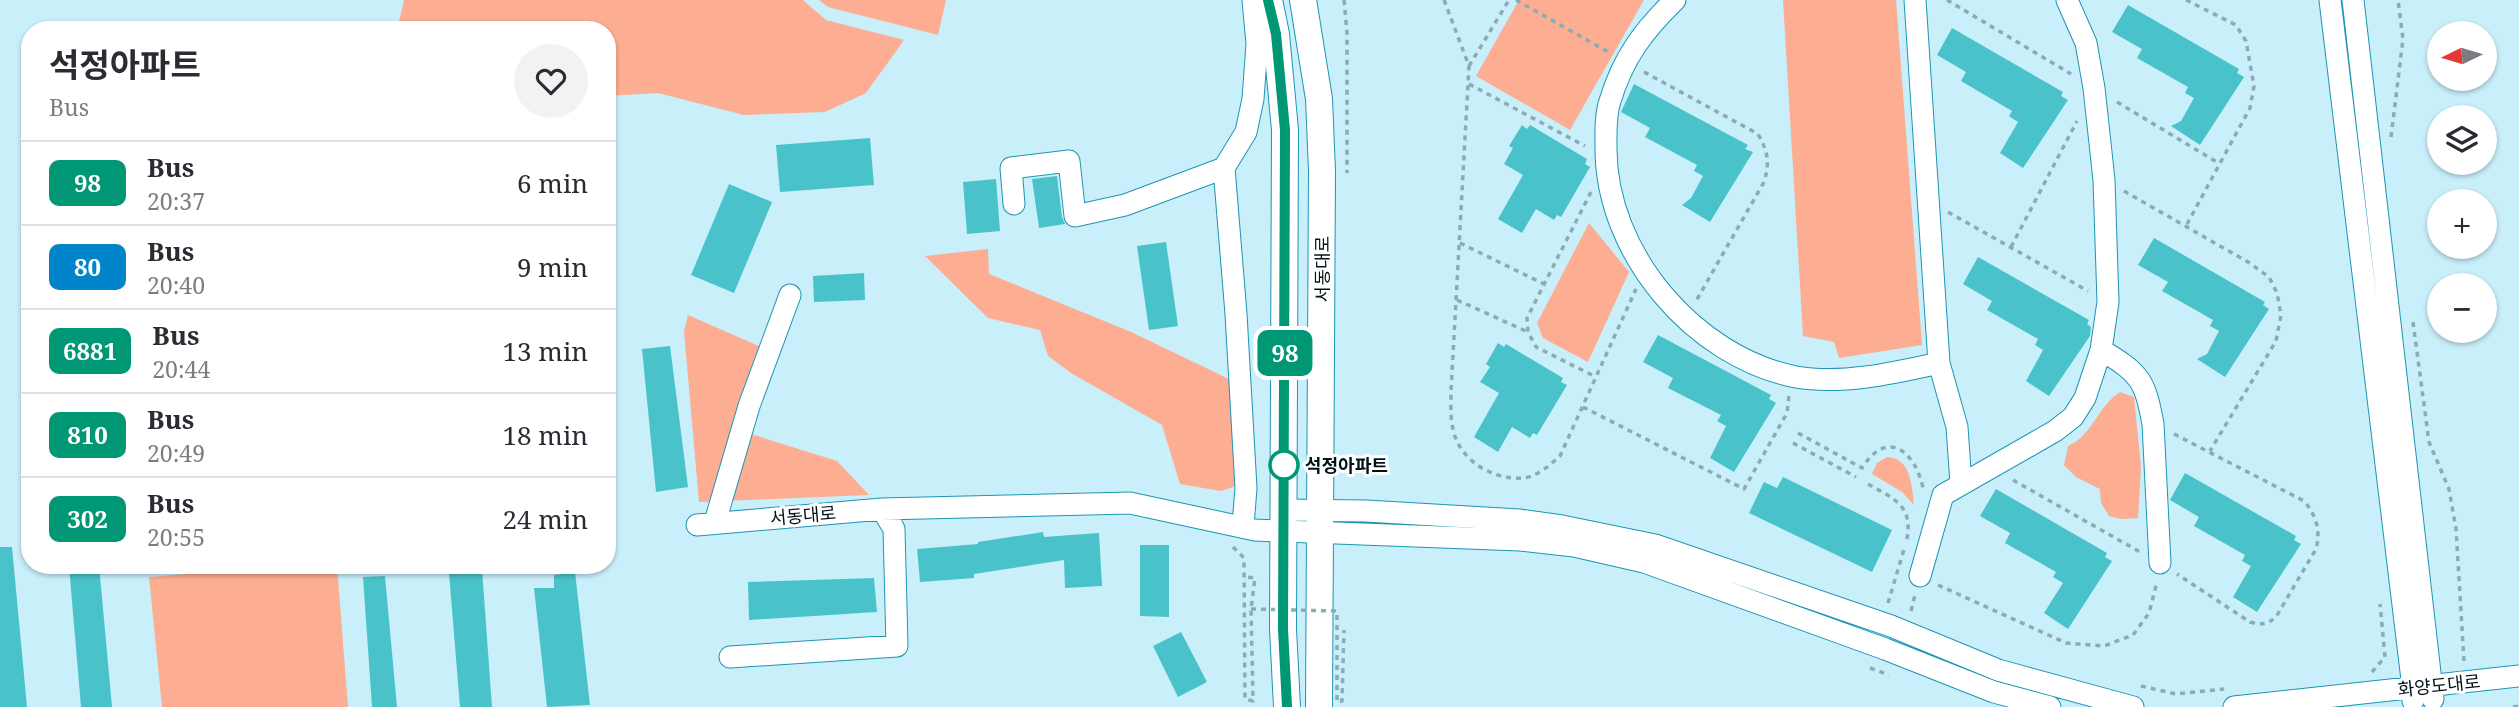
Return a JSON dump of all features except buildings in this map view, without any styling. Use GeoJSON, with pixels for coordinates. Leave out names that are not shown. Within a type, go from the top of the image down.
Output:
{"type":"FeatureCollection","features":[{"type":"Feature","properties":{"kind":"main road","name":"서동대로"},"geometry":{"type":"LineString","coordinates":[[1269,0],[1276,34],[1285,130],[1283,629],[1287,707]]}},
{"type":"Feature","properties":{"kind":"main road","name":"서동대로"},"geometry":{"type":"LineString","coordinates":[[1303,0],[1319,99],[1322,171],[1319,707]]}},
{"type":"Feature","properties":{"kind":"street"},"geometry":{"type":"LineString","coordinates":[[1243,526],[1246,488],[1224,168],[1246,132],[1253,99],[1257,44],[1254,0]]}},
{"type":"Feature","properties":{"kind":"street"},"geometry":{"type":"LineString","coordinates":[[1675,0],[1636,42],[1609,104],[1606,158],[1609,186],[1623,235],[1644,272],[1695,327],[1765,368],[1792,375],[1832,379],[1892,373],[1939,363]]}},
{"type":"Feature","properties":{"kind":"street"},"geometry":{"type":"LineString","coordinates":[[1915,0],[1939,363],[1957,427],[1961,484]]}},
{"type":"Feature","properties":{"kind":"street"},"geometry":{"type":"LineString","coordinates":[[1920,576],[1942,495],[2056,431],[2073,417],[2085,398],[2101,350],[2108,302],[2104,180],[2086,43],[2067,0]]}},
{"type":"Feature","properties":{"kind":"street"},"geometry":{"type":"LineString","coordinates":[[2330,0],[2423,693]]}},
{"type":"Feature","properties":{"kind":"street"},"geometry":{"type":"LineString","coordinates":[[2353,0],[2423,693]]}},
{"type":"Feature","properties":{"kind":"street"},"geometry":{"type":"LineString","coordinates":[[1014,204],[1011,168],[1069,161],[1075,216],[1125,205],[1224,168]]}},
{"type":"Feature","properties":{"kind":"street","name":"서동대로"},"geometry":{"type":"LineString","coordinates":[[790,295],[706,524],[882,509],[1130,503],[1255,530],[1284,520]]}},
{"type":"Feature","properties":{"kind":"street"},"geometry":{"type":"LineString","coordinates":[[2101,350],[2135,372],[2144,386],[2153,424],[2160,563]]}},
{"type":"Feature","properties":{"kind":"street"},"geometry":{"type":"LineString","coordinates":[[730,657],[897,646],[894,529],[882,509]]}},
{"type":"Feature","properties":{"kind":"street"},"geometry":{"type":"LineString","coordinates":[[1284,520],[1519,520],[1655,545],[1889,616],[1998,670],[2133,707]]}},
{"type":"Feature","properties":{"kind":"street"},"geometry":{"type":"LineString","coordinates":[[1319,520],[1574,546],[1644,562],[1885,649],[1994,692],[2050,707]]}},
{"type":"Feature","properties":{"kind":"street","name":"화양도대로"},"geometry":{"type":"LineString","coordinates":[[2364,707],[2423,693],[2519,676]]}},
{"type":"Feature","properties":{"kind":"street","name":"화양도대로"},"geometry":{"type":"LineString","coordinates":[[2232,698],[2519,690]]}},
{"type":"Feature","properties":{"kind":"path"},"geometry":{"type":"LineString","coordinates":[[1444,0],[1469,66],[1451,391],[1453,431],[1469,459],[1493,474],[1524,478],[1546,469],[1560,456],[1644,272]]}},
{"type":"Feature","properties":{"kind":"path"},"geometry":{"type":"LineString","coordinates":[[1469,66],[1509,0]]}},
{"type":"Feature","properties":{"kind":"path"},"geometry":{"type":"LineString","coordinates":[[1516,0],[1605,51]]}},
{"type":"Feature","properties":{"kind":"path"},"geometry":{"type":"LineString","coordinates":[[1947,0],[2220,164]]}},
{"type":"Feature","properties":{"kind":"path"},"geometry":{"type":"LineString","coordinates":[[2186,0],[2236,25],[2246,41],[2254,86],[2250,108],[2186,226]]}},
{"type":"Feature","properties":{"kind":"path"},"geometry":{"type":"LineString","coordinates":[[2390,146],[2403,39],[2398,0]]}},
{"type":"Feature","properties":{"kind":"path"},"geometry":{"type":"LineString","coordinates":[[1625,62],[1758,134],[1767,150],[1769,165],[1764,181],[1686,318]]}},
{"type":"Feature","properties":{"kind":"path"},"geometry":{"type":"LineString","coordinates":[[1469,84],[1606,158]]}},
{"type":"Feature","properties":{"kind":"path"},"geometry":{"type":"LineString","coordinates":[[2011,247],[2094,88]]}},
{"type":"Feature","properties":{"kind":"path"},"geometry":{"type":"LineString","coordinates":[[2104,180],[2248,261],[2269,277],[2277,293],[2281,315],[2276,341],[2210,451]]}},
{"type":"Feature","properties":{"kind":"path"},"geometry":{"type":"LineString","coordinates":[[1596,377],[1536,347],[1528,332],[1527,318],[1589,193],[1609,186]]}},
{"type":"Feature","properties":{"kind":"path"},"geometry":{"type":"LineString","coordinates":[[1928,201],[2108,302]]}},
{"type":"Feature","properties":{"kind":"path"},"geometry":{"type":"LineString","coordinates":[[1460,243],[1544,284]]}},
{"type":"Feature","properties":{"kind":"path"},"geometry":{"type":"LineString","coordinates":[[1457,300],[1528,332]]}},
{"type":"Feature","properties":{"kind":"path"},"geometry":{"type":"LineString","coordinates":[[2413,321],[2429,442],[2449,489],[2456,529],[2464,664]]}},
{"type":"Feature","properties":{"kind":"path"},"geometry":{"type":"LineString","coordinates":[[1583,407],[1744,489],[1787,413],[1792,375]]}},
{"type":"Feature","properties":{"kind":"path"},"geometry":{"type":"LineString","coordinates":[[1992,468],[2160,563],[2250,622],[2269,624],[2276,617],[2316,549],[2319,536],[2312,510],[2304,500],[2153,424]]}},
{"type":"Feature","properties":{"kind":"path"},"geometry":{"type":"LineString","coordinates":[[1798,433],[1862,468],[1871,455],[1879,450],[1903,450],[1915,463],[1920,474],[1924,514],[1936,519]]}},
{"type":"Feature","properties":{"kind":"path"},"geometry":{"type":"LineString","coordinates":[[1793,443],[1856,477]]}},
{"type":"Feature","properties":{"kind":"path"},"geometry":{"type":"LineString","coordinates":[[1868,484],[1898,503],[1905,510],[1909,523],[1889,616]]}},
{"type":"Feature","properties":{"kind":"path"},"geometry":{"type":"LineString","coordinates":[[1231,544],[1244,558],[1245,699],[1253,701],[1251,609],[1255,578],[1245,577]]}},
{"type":"Feature","properties":{"kind":"path"},"geometry":{"type":"LineString","coordinates":[[1910,614],[1920,576],[2066,643],[2104,646],[2133,635],[2149,613],[2160,563]]}},
{"type":"Feature","properties":{"kind":"path"},"geometry":{"type":"LineString","coordinates":[[1251,609],[1337,611],[1337,702],[1342,701],[1343,630]]}},
{"type":"Feature","properties":{"kind":"path"},"geometry":{"type":"LineString","coordinates":[[2368,676],[2385,657]]}},
{"type":"Feature","properties":{"kind":"path"},"geometry":{"type":"LineString","coordinates":[[1858,663],[1897,678]]}},
{"type":"Feature","properties":{"kind":"path"},"geometry":{"type":"LineString","coordinates":[[2135,685],[2176,694],[2232,698]]}},
{"type":"Feature","properties":{"kind":"path"},"geometry":{"type":"LineString","coordinates":[[2513,707],[2519,706]]}},
{"type":"Feature","properties":{"kind":"shaded area"},"geometry":{"type":"Polygon","coordinates":[[[404,0],[803,0],[826,20],[904,40],[866,93],[825,112],[744,115],[658,93],[616,95],[616,21],[399,21],[404,0]]]}},
{"type":"Feature","properties":{"kind":"shaded area"},"geometry":{"type":"Polygon","coordinates":[[[819,0],[946,0],[938,35],[828,7],[819,0]]]}},
{"type":"Feature","properties":{"kind":"shaded area"},"geometry":{"type":"Polygon","coordinates":[[[1519,0],[1644,0],[1570,130],[1476,76],[1519,0]]]}},
{"type":"Feature","properties":{"kind":"shaded area"},"geometry":{"type":"Polygon","coordinates":[[[1783,0],[1896,0],[1922,345],[1839,358],[1834,342],[1803,336],[1783,0]]]}},
{"type":"Feature","properties":{"kind":"shaded area"},"geometry":{"type":"Polygon","coordinates":[[[1589,223],[1629,272],[1588,362],[1543,338],[1537,323],[1589,223]]]}},
{"type":"Feature","properties":{"kind":"shaded area"},"geometry":{"type":"Polygon","coordinates":[[[988,249],[989,274],[1131,332],[1231,380],[1239,485],[1221,491],[1180,484],[1162,425],[1071,373],[1048,356],[1040,330],[988,318],[925,256],[988,249]]]}},
{"type":"Feature","properties":{"kind":"shaded area"},"geometry":{"type":"Polygon","coordinates":[[[688,315],[761,347],[732,428],[837,461],[869,495],[699,502],[684,331],[688,315]]]}},
{"type":"Feature","properties":{"kind":"shaded area"},"geometry":{"type":"Polygon","coordinates":[[[2120,392],[2134,397],[2141,467],[2138,518],[2121,519],[2109,516],[2101,503],[2100,489],[2076,477],[2064,465],[2068,446],[2083,435],[2112,398],[2120,392]]]}},
{"type":"Feature","properties":{"kind":"shaded area"},"geometry":{"type":"Polygon","coordinates":[[[1887,457],[1901,462],[1906,468],[1914,505],[1902,492],[1872,474],[1877,463],[1887,457]]]}},
{"type":"Feature","properties":{"kind":"shaded area"},"geometry":{"type":"Polygon","coordinates":[[[187,574],[338,574],[348,707],[162,707],[149,577],[187,574]]]}},
{"type":"Feature","properties":{"kind":"bus line","name":"98"},"geometry":{"type":"LineString","coordinates":[[1268,0],[1276,34],[1285,130],[1283,629],[1287,707]]}},
{"type":"Feature","properties":{"kind":"place","name":"석정아파트"},"geometry":{"type":"Point","coordinates":[1284,465]}}]}
